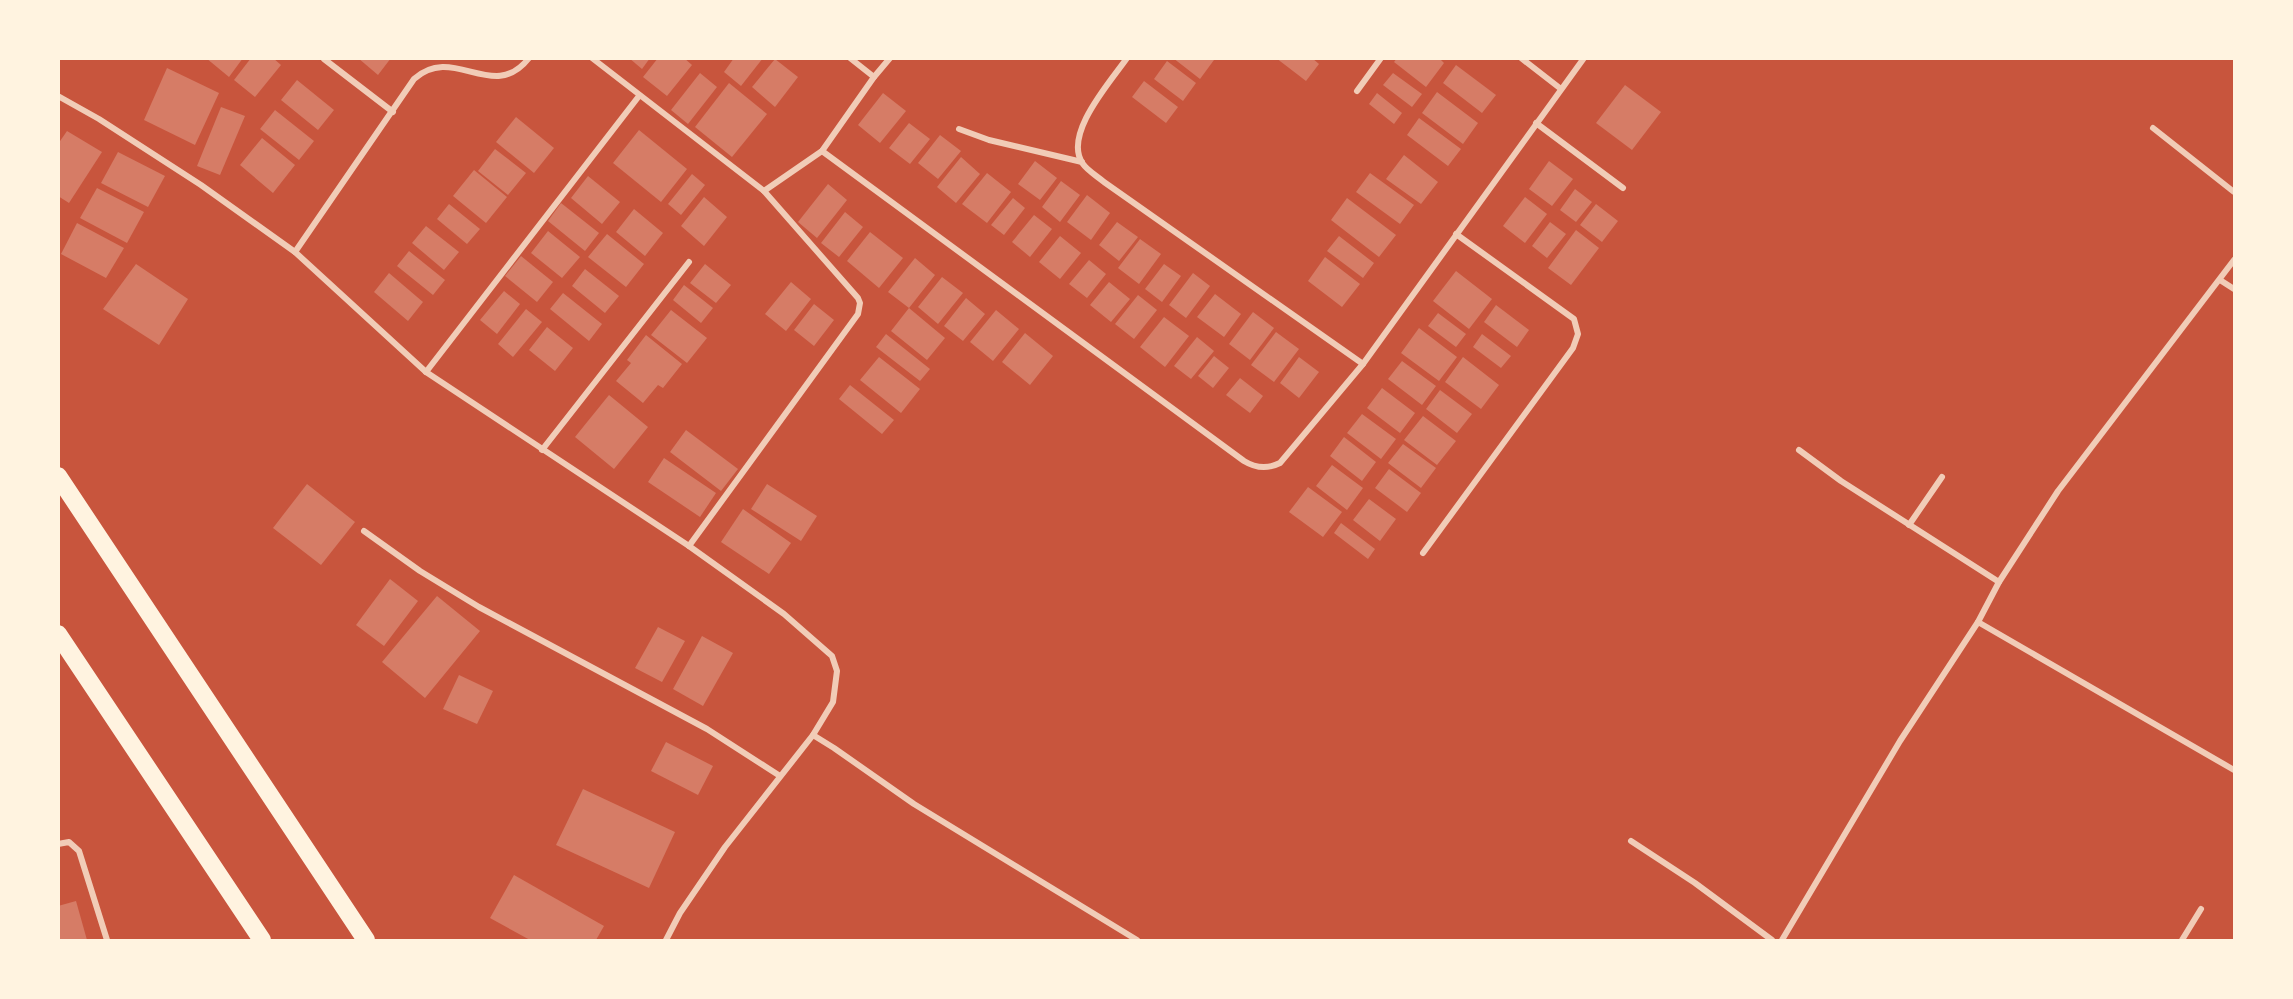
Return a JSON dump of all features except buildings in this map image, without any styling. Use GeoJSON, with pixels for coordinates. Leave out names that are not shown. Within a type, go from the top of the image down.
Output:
{"type":"FeatureCollection","features":[{"type":"Feature","properties":{"kind":"highway"},"geometry":{"type":"LineString","coordinates":[[58,476],[366,940]]}},
{"type":"Feature","properties":{"kind":"highway"},"geometry":{"type":"LineString","coordinates":[[58,634],[261,940]]}},
{"type":"Feature","properties":{"kind":"street"},"geometry":{"type":"LineString","coordinates":[[324,58],[393,112]]}},
{"type":"Feature","properties":{"kind":"street"},"geometry":{"type":"LineString","coordinates":[[295,252],[414,79],[424,70],[440,66],[504,77],[521,68],[529,58]]}},
{"type":"Feature","properties":{"kind":"street"},"geometry":{"type":"LineString","coordinates":[[592,58],[764,191],[860,303],[858,314],[689,546]]}},
{"type":"Feature","properties":{"kind":"street"},"geometry":{"type":"LineString","coordinates":[[850,58],[874,77]]}},
{"type":"Feature","properties":{"kind":"street"},"geometry":{"type":"LineString","coordinates":[[764,191],[822,151],[890,58]]}},
{"type":"Feature","properties":{"kind":"street"},"geometry":{"type":"LineString","coordinates":[[1082,162],[1077,141],[1093,104],[1127,58]]}},
{"type":"Feature","properties":{"kind":"street"},"geometry":{"type":"LineString","coordinates":[[1358,91],[1381,58]]}},
{"type":"Feature","properties":{"kind":"street"},"geometry":{"type":"LineString","coordinates":[[1521,58],[1561,89]]}},
{"type":"Feature","properties":{"kind":"street"},"geometry":{"type":"LineString","coordinates":[[822,151],[1251,466],[1272,467],[1280,463],[1363,364],[1584,58]]}},
{"type":"Feature","properties":{"kind":"street"},"geometry":{"type":"LineString","coordinates":[[58,96],[99,119],[201,185],[295,252],[426,372],[689,546],[784,614],[832,656],[837,671],[833,702],[813,735],[725,847],[680,913],[666,940]]}},
{"type":"Feature","properties":{"kind":"street"},"geometry":{"type":"LineString","coordinates":[[426,372],[639,96]]}},
{"type":"Feature","properties":{"kind":"street"},"geometry":{"type":"LineString","coordinates":[[1536,123],[1623,188]]}},
{"type":"Feature","properties":{"kind":"street"},"geometry":{"type":"LineString","coordinates":[[2153,128],[2235,192]]}},
{"type":"Feature","properties":{"kind":"street"},"geometry":{"type":"LineString","coordinates":[[959,129],[989,140],[1082,162],[1104,182],[1363,364]]}},
{"type":"Feature","properties":{"kind":"street"},"geometry":{"type":"LineString","coordinates":[[1423,553],[1573,348],[1578,334],[1574,319],[1456,234]]}},
{"type":"Feature","properties":{"kind":"street"},"geometry":{"type":"LineString","coordinates":[[1782,940],[1900,741],[1978,622],[2000,582],[2058,490],[2235,260]]}},
{"type":"Feature","properties":{"kind":"street"},"geometry":{"type":"LineString","coordinates":[[542,450],[689,262]]}},
{"type":"Feature","properties":{"kind":"street"},"geometry":{"type":"LineString","coordinates":[[2220,280],[2235,289]]}},
{"type":"Feature","properties":{"kind":"street"},"geometry":{"type":"LineString","coordinates":[[1799,450],[1909,525],[2000,582]]}},
{"type":"Feature","properties":{"kind":"street"},"geometry":{"type":"LineString","coordinates":[[1909,525],[1942,477]]}},
{"type":"Feature","properties":{"kind":"street"},"geometry":{"type":"LineString","coordinates":[[364,531],[420,571],[478,607],[707,729],[780,776]]}},
{"type":"Feature","properties":{"kind":"street"},"geometry":{"type":"LineString","coordinates":[[1978,622],[2235,770]]}},
{"type":"Feature","properties":{"kind":"street"},"geometry":{"type":"LineString","coordinates":[[813,735],[914,804],[1137,940]]}},
{"type":"Feature","properties":{"kind":"street"},"geometry":{"type":"LineString","coordinates":[[1631,841],[1695,883],[1772,940]]}},
{"type":"Feature","properties":{"kind":"street"},"geometry":{"type":"LineString","coordinates":[[58,844],[69,842],[79,851],[108,940]]}},
{"type":"Feature","properties":{"kind":"street"},"geometry":{"type":"LineString","coordinates":[[2182,940],[2201,909]]}}]}
